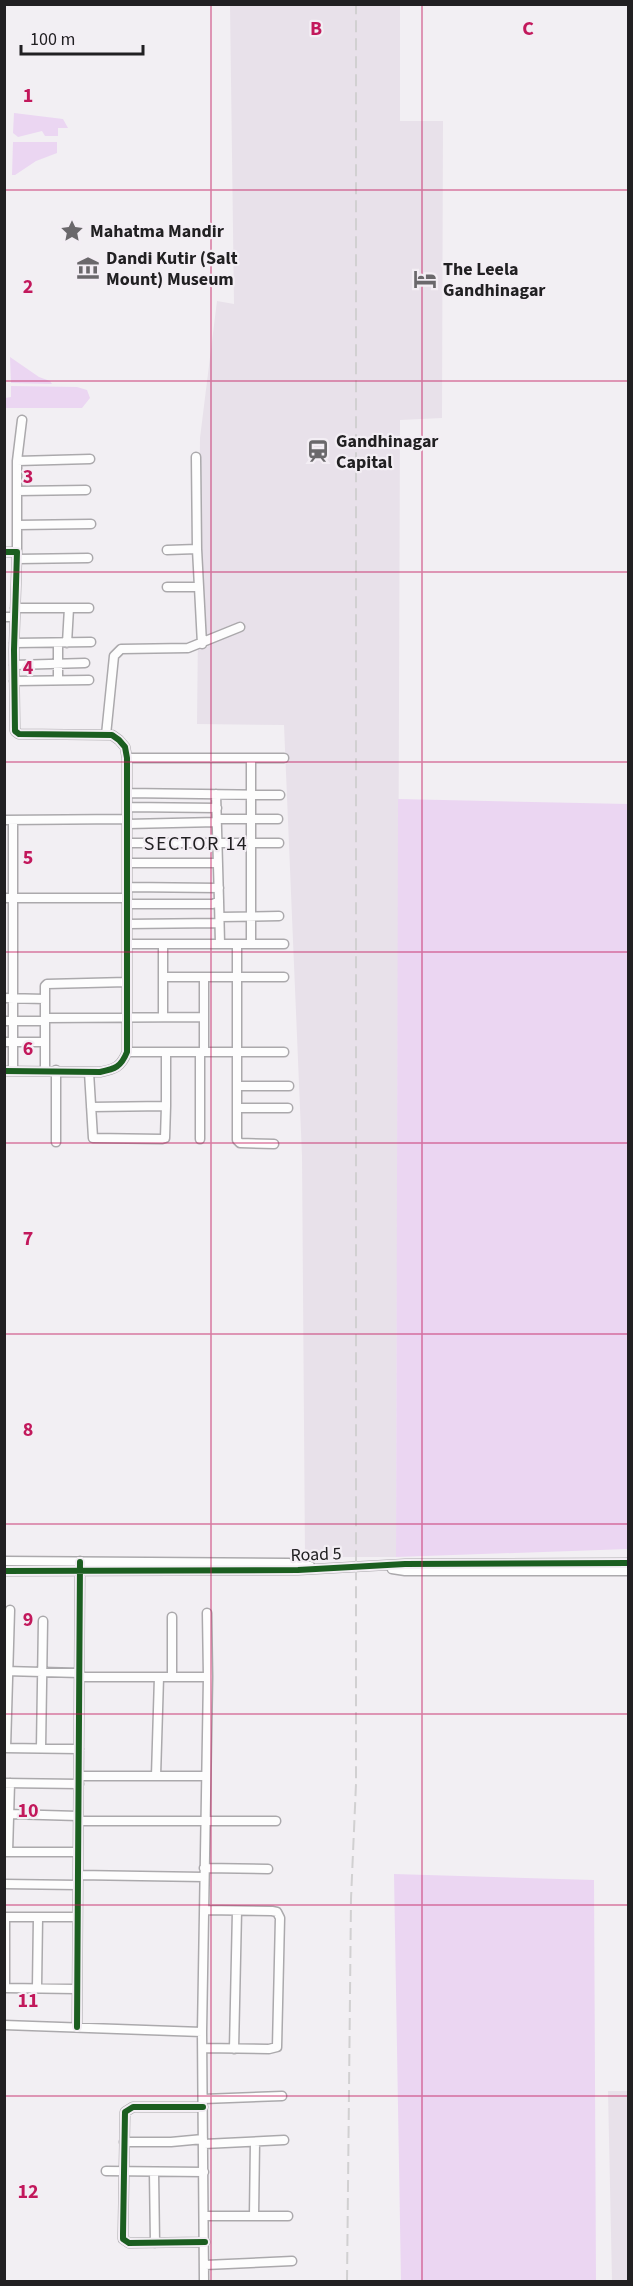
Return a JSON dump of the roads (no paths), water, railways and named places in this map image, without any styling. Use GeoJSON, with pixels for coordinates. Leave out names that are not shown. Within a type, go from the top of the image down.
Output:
{"type":"FeatureCollection","features":[{"type":"Feature","properties":{"kind":"street"},"geometry":{"type":"LineString","coordinates":[[22,420],[17,461],[17,556],[11,648],[14,681],[9,701],[14,726],[19,734],[106,735],[119,740],[125,747],[127,758],[127,793],[127,807],[127,822],[127,1052],[123,1061],[114,1070],[9,1071],[9,820],[127,822],[278,819]]}},
{"type":"Feature","properties":{"kind":"street"},"geometry":{"type":"LineString","coordinates":[[196,457],[197,549],[202,644]]}},
{"type":"Feature","properties":{"kind":"street"},"geometry":{"type":"LineString","coordinates":[[17,461],[90,459]]}},
{"type":"Feature","properties":{"kind":"street"},"geometry":{"type":"LineString","coordinates":[[17,490],[86,490]]}},
{"type":"Feature","properties":{"kind":"street"},"geometry":{"type":"LineString","coordinates":[[17,525],[91,524]]}},
{"type":"Feature","properties":{"kind":"street"},"geometry":{"type":"LineString","coordinates":[[166,550],[197,549]]}},
{"type":"Feature","properties":{"kind":"street"},"geometry":{"type":"LineString","coordinates":[[4,552],[17,556],[88,558]]}},
{"type":"Feature","properties":{"kind":"street"},"geometry":{"type":"LineString","coordinates":[[167,587],[199,587]]}},
{"type":"Feature","properties":{"kind":"street"},"geometry":{"type":"LineString","coordinates":[[58,680],[58,664],[69,608]]}},
{"type":"Feature","properties":{"kind":"street"},"geometry":{"type":"LineString","coordinates":[[4,617],[15,612],[89,608]]}},
{"type":"Feature","properties":{"kind":"street"},"geometry":{"type":"LineString","coordinates":[[106,735],[116,652],[121,649],[180,650],[202,644],[240,627]]}},
{"type":"Feature","properties":{"kind":"street"},"geometry":{"type":"LineString","coordinates":[[11,648],[91,642]]}},
{"type":"Feature","properties":{"kind":"street"},"geometry":{"type":"LineString","coordinates":[[14,664],[85,663]]}},
{"type":"Feature","properties":{"kind":"street"},"geometry":{"type":"LineString","coordinates":[[14,681],[89,680]]}},
{"type":"Feature","properties":{"kind":"street"},"geometry":{"type":"LineString","coordinates":[[127,758],[284,758]]}},
{"type":"Feature","properties":{"kind":"street"},"geometry":{"type":"LineString","coordinates":[[251,758],[251,944]]}},
{"type":"Feature","properties":{"kind":"street"},"geometry":{"type":"LineString","coordinates":[[127,793],[280,795]]}},
{"type":"Feature","properties":{"kind":"street"},"geometry":{"type":"LineString","coordinates":[[216,794],[220,944]]}},
{"type":"Feature","properties":{"kind":"street"},"geometry":{"type":"LineString","coordinates":[[127,807],[217,808]]}},
{"type":"Feature","properties":{"kind":"street"},"geometry":{"type":"LineString","coordinates":[[127,843],[279,843]]}},
{"type":"Feature","properties":{"kind":"street"},"geometry":{"type":"LineString","coordinates":[[127,863],[218,863]]}},
{"type":"Feature","properties":{"kind":"street"},"geometry":{"type":"LineString","coordinates":[[127,887],[219,888]]}},
{"type":"Feature","properties":{"kind":"street"},"geometry":{"type":"LineString","coordinates":[[9,898],[213,904],[219,901]]}},
{"type":"Feature","properties":{"kind":"street"},"geometry":{"type":"LineString","coordinates":[[127,924],[279,916]]}},
{"type":"Feature","properties":{"kind":"street"},"geometry":{"type":"LineString","coordinates":[[127,944],[284,944]]}},
{"type":"Feature","properties":{"kind":"street"},"geometry":{"type":"LineString","coordinates":[[163,944],[163,1017]]}},
{"type":"Feature","properties":{"kind":"street"},"geometry":{"type":"LineString","coordinates":[[237,944],[238,1142],[274,1144]]}},
{"type":"Feature","properties":{"kind":"street"},"geometry":{"type":"LineString","coordinates":[[163,977],[284,977]]}},
{"type":"Feature","properties":{"kind":"street"},"geometry":{"type":"LineString","coordinates":[[200,1139],[204,977]]}},
{"type":"Feature","properties":{"kind":"street"},"geometry":{"type":"LineString","coordinates":[[45,1070],[45,986],[50,982],[127,982]]}},
{"type":"Feature","properties":{"kind":"street"},"geometry":{"type":"LineString","coordinates":[[8,998],[45,999]]}},
{"type":"Feature","properties":{"kind":"street"},"geometry":{"type":"LineString","coordinates":[[8,1021],[204,1017]]}},
{"type":"Feature","properties":{"kind":"street"},"geometry":{"type":"LineString","coordinates":[[9,1042],[45,1042]]}},
{"type":"Feature","properties":{"kind":"street"},"geometry":{"type":"LineString","coordinates":[[127,1052],[284,1052]]}},
{"type":"Feature","properties":{"kind":"street"},"geometry":{"type":"LineString","coordinates":[[89,1072],[93,1138],[162,1139],[165,1137],[166,1052]]}},
{"type":"Feature","properties":{"kind":"street"},"geometry":{"type":"LineString","coordinates":[[56,1070],[56,1142]]}},
{"type":"Feature","properties":{"kind":"street"},"geometry":{"type":"LineString","coordinates":[[237,1086],[289,1086]]}},
{"type":"Feature","properties":{"kind":"street"},"geometry":{"type":"LineString","coordinates":[[92,1107],[166,1106]]}},
{"type":"Feature","properties":{"kind":"street"},"geometry":{"type":"LineString","coordinates":[[237,1108],[288,1108]]}},
{"type":"Feature","properties":{"kind":"street","name":"Road 5"},"geometry":{"type":"LineString","coordinates":[[4,1561],[80,1566],[287,1570],[384,1567],[405,1564],[628,1563]]}},
{"type":"Feature","properties":{"kind":"street"},"geometry":{"type":"LineString","coordinates":[[77,2027],[80,1566]]}},
{"type":"Feature","properties":{"kind":"street","name":"Road 5"},"geometry":{"type":"LineString","coordinates":[[4,1570],[80,1566]]}},
{"type":"Feature","properties":{"kind":"street","name":"Road 5"},"geometry":{"type":"LineString","coordinates":[[384,1567],[405,1571],[628,1571]]}},
{"type":"Feature","properties":{"kind":"street"},"geometry":{"type":"LineString","coordinates":[[10,1610],[5,1748],[79,1749]]}},
{"type":"Feature","properties":{"kind":"street"},"geometry":{"type":"LineString","coordinates":[[204,2282],[202,2032],[207,1614]]}},
{"type":"Feature","properties":{"kind":"street"},"geometry":{"type":"LineString","coordinates":[[172,1617],[172,1677]]}},
{"type":"Feature","properties":{"kind":"street"},"geometry":{"type":"LineString","coordinates":[[41,1749],[43,1621]]}},
{"type":"Feature","properties":{"kind":"street"},"geometry":{"type":"LineString","coordinates":[[6,1671],[80,1675],[208,1677]]}},
{"type":"Feature","properties":{"kind":"street"},"geometry":{"type":"LineString","coordinates":[[156,1776],[159,1677]]}},
{"type":"Feature","properties":{"kind":"street"},"geometry":{"type":"LineString","coordinates":[[78,1852],[6,1852],[9,1814],[7,1783],[206,1776]]}},
{"type":"Feature","properties":{"kind":"street"},"geometry":{"type":"LineString","coordinates":[[9,1814],[78,1818],[276,1821]]}},
{"type":"Feature","properties":{"kind":"street"},"geometry":{"type":"LineString","coordinates":[[78,1875],[268,1869]]}},
{"type":"Feature","properties":{"kind":"street"},"geometry":{"type":"LineString","coordinates":[[4,1884],[78,1885]]}},
{"type":"Feature","properties":{"kind":"street"},"geometry":{"type":"LineString","coordinates":[[203,2048],[269,2049],[277,2046],[280,1941],[280,1918],[277,1912],[204,1910]]}},
{"type":"Feature","properties":{"kind":"street"},"geometry":{"type":"LineString","coordinates":[[234,2049],[237,1911]]}},
{"type":"Feature","properties":{"kind":"street"},"geometry":{"type":"LineString","coordinates":[[77,1989],[4,1988],[5,1917],[78,1917]]}},
{"type":"Feature","properties":{"kind":"street"},"geometry":{"type":"LineString","coordinates":[[37,1987],[38,1918]]}},
{"type":"Feature","properties":{"kind":"street"},"geometry":{"type":"LineString","coordinates":[[4,2025],[202,2032]]}},
{"type":"Feature","properties":{"kind":"street"},"geometry":{"type":"LineString","coordinates":[[205,2242],[129,2243],[123,2239],[124,2116],[133,2107],[282,2096]]}},
{"type":"Feature","properties":{"kind":"street"},"geometry":{"type":"LineString","coordinates":[[124,2142],[284,2140]]}},
{"type":"Feature","properties":{"kind":"street"},"geometry":{"type":"LineString","coordinates":[[254,2216],[255,2142]]}},
{"type":"Feature","properties":{"kind":"street"},"geometry":{"type":"LineString","coordinates":[[106,2171],[204,2172]]}},
{"type":"Feature","properties":{"kind":"street"},"geometry":{"type":"LineString","coordinates":[[154,2172],[155,2243]]}},
{"type":"Feature","properties":{"kind":"street"},"geometry":{"type":"LineString","coordinates":[[205,2216],[288,2216]]}},
{"type":"Feature","properties":{"kind":"street"},"geometry":{"type":"LineString","coordinates":[[205,2265],[292,2261]]}},
{"type":"Feature","properties":{"kind":"railway"},"geometry":{"type":"LineString","coordinates":[[347,2282],[351,1899],[356,1784],[356,4]]}},
{"type":"Feature","properties":{"kind":"place","name":"Mahatma Mandir"},"geometry":{"type":"Point","coordinates":[72,231]}},
{"type":"Feature","properties":{"kind":"place","name":"Dandi Kutir (Salt Mount) Museum"},"geometry":{"type":"Point","coordinates":[88,268]}},
{"type":"Feature","properties":{"kind":"place","name":"The Leela Gandhinagar"},"geometry":{"type":"Point","coordinates":[425,279]}},
{"type":"Feature","properties":{"kind":"place","name":"Gandhinagar Capital"},"geometry":{"type":"Point","coordinates":[318,451]}},
{"type":"Feature","properties":{"kind":"district","name":"SECTOR 14"},"geometry":{"type":"Point","coordinates":[196,843]}}]}
